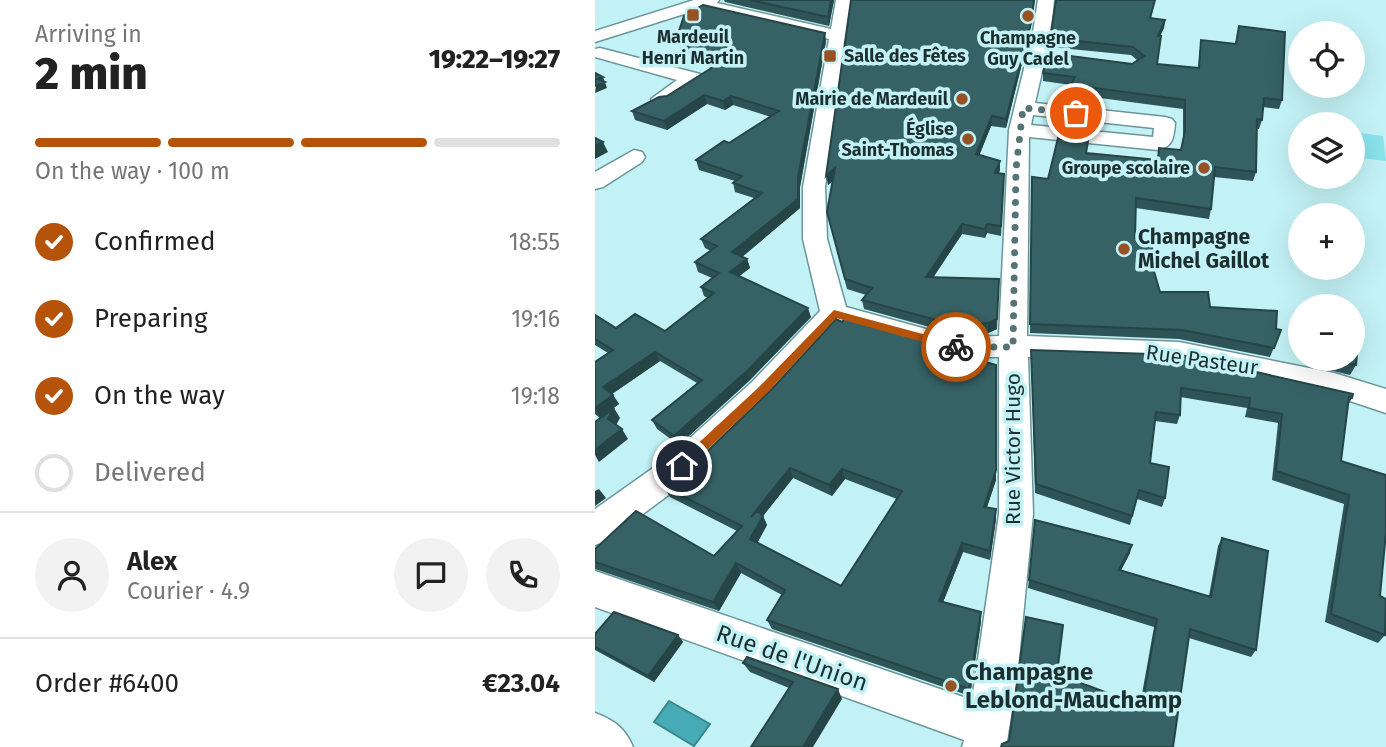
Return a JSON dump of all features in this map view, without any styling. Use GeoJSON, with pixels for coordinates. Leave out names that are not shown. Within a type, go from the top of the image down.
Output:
{"type":"FeatureCollection","features":[{"type":"Feature","properties":{"kind":"street"},"geometry":{"type":"LineString","coordinates":[[834,313],[815,239],[814,187],[844,0]]}},
{"type":"Feature","properties":{"kind":"street","name":"Rue Victor Hugo"},"geometry":{"type":"LineString","coordinates":[[986,737],[1016,514],[1013,347],[1021,119],[1044,53],[1046,0]]}},
{"type":"Feature","properties":{"kind":"street"},"geometry":{"type":"LineString","coordinates":[[599,48],[706,2],[839,36]]}},
{"type":"Feature","properties":{"kind":"street"},"geometry":{"type":"LineString","coordinates":[[599,48],[693,78],[661,99]]}},
{"type":"Feature","properties":{"kind":"street"},"geometry":{"type":"LineString","coordinates":[[1021,119],[1164,123],[1163,139],[1158,144],[1021,119]]}},
{"type":"Feature","properties":{"kind":"street"},"geometry":{"type":"LineString","coordinates":[[595,183],[634,157]]}},
{"type":"Feature","properties":{"kind":"street"},"geometry":{"type":"LineString","coordinates":[[834,313],[955,347],[1013,347]]}},
{"type":"Feature","properties":{"kind":"street"},"geometry":{"type":"LineString","coordinates":[[595,529],[682,466],[763,390],[834,313]]}},
{"type":"Feature","properties":{"kind":"street","name":"Rue Pasteur"},"geometry":{"type":"LineString","coordinates":[[1013,347],[1179,352],[1334,384],[1386,401]]}},
{"type":"Feature","properties":{"kind":"street","name":"Rue de l'Union"},"geometry":{"type":"LineString","coordinates":[[595,589],[986,737]]}},
{"type":"Feature","properties":{"kind":"street"},"geometry":{"type":"LineString","coordinates":[[595,734],[611,747]]}},
{"type":"Feature","properties":{"kind":"shaded area"},"geometry":{"type":"Polygon","coordinates":[[[1365,134],[1383,136],[1386,161],[1365,158],[1365,134]]]}},
{"type":"Feature","properties":{"kind":"shaded area"},"geometry":{"type":"Polygon","coordinates":[[[669,701],[710,724],[694,746],[654,722],[669,701]]]}},
{"type":"Feature","properties":{"kind":"building"},"geometry":{"type":"Polygon","coordinates":[[[750,0],[831,0],[828,17],[750,0]]]}},
{"type":"Feature","properties":{"kind":"building"},"geometry":{"type":"Polygon","coordinates":[[[851,0],[1034,0],[1031,23],[1006,119],[992,116],[976,154],[1000,161],[995,173],[1004,174],[1001,226],[987,224],[985,229],[962,224],[926,277],[999,279],[997,319],[988,323],[955,325],[862,300],[872,288],[845,279],[827,212],[835,168],[826,176],[851,0]]]}},
{"type":"Feature","properties":{"kind":"building"},"geometry":{"type":"Polygon","coordinates":[[[1056,0],[1155,0],[1150,18],[1165,20],[1158,36],[1161,36],[1157,64],[1199,68],[1201,40],[1236,44],[1239,26],[1285,32],[1282,100],[1264,98],[1262,120],[1257,119],[1256,172],[1215,167],[1211,209],[1136,198],[1135,238],[1152,240],[1153,268],[1160,292],[1208,292],[1210,307],[1277,311],[1276,329],[1281,330],[1274,348],[1182,330],[1030,324],[1032,177],[1048,179],[1058,138],[1088,141],[1086,153],[1158,160],[1159,148],[1181,150],[1185,131],[1185,100],[1071,85],[1075,77],[1043,73],[1048,53],[1132,64],[1144,56],[1133,47],[1050,38],[1056,0]]]}},
{"type":"Feature","properties":{"kind":"building"},"geometry":{"type":"Polygon","coordinates":[[[703,5],[825,33],[798,177],[798,199],[732,252],[747,259],[730,272],[808,308],[747,371],[674,436],[652,420],[702,380],[655,352],[603,387],[613,395],[595,408],[595,362],[613,350],[595,339],[595,315],[616,328],[635,314],[665,331],[714,293],[701,287],[719,273],[695,262],[717,246],[701,239],[762,193],[733,183],[742,176],[696,160],[724,141],[729,143],[779,111],[731,96],[723,101],[704,95],[664,121],[632,111],[659,97],[667,96],[721,62],[691,54],[679,31],[684,16],[703,5]]]}},
{"type":"Feature","properties":{"kind":"building"},"geometry":{"type":"Polygon","coordinates":[[[595,73],[603,77],[597,79],[605,82],[595,86],[595,73]]]}},
{"type":"Feature","properties":{"kind":"building"},"geometry":{"type":"Polygon","coordinates":[[[595,138],[603,142],[595,146],[595,138]]]}},
{"type":"Feature","properties":{"kind":"building"},"geometry":{"type":"Polygon","coordinates":[[[846,318],[961,349],[958,354],[996,365],[996,470],[984,507],[996,509],[990,551],[962,543],[939,601],[981,612],[969,689],[767,620],[785,590],[736,563],[713,602],[595,562],[595,549],[636,511],[714,556],[742,526],[664,487],[690,468],[772,389],[836,319],[842,322],[846,318]],[[790,468],[751,517],[757,511],[763,516],[750,539],[841,586],[902,491],[842,469],[829,485],[790,468]]]}},
{"type":"Feature","properties":{"kind":"building"},"geometry":{"type":"Polygon","coordinates":[[[1031,350],[1181,355],[1353,394],[1352,398],[1349,397],[1341,461],[1386,475],[1386,532],[1380,596],[1386,599],[1385,635],[1331,614],[1349,495],[1276,471],[1282,414],[1249,408],[1250,398],[1181,388],[1180,415],[1156,412],[1150,463],[1169,467],[1165,498],[1139,490],[1132,516],[1036,484],[1031,350]]]}},
{"type":"Feature","properties":{"kind":"building"},"geometry":{"type":"Polygon","coordinates":[[[614,408],[608,419],[622,429],[595,450],[595,422],[614,408]]]}},
{"type":"Feature","properties":{"kind":"building"},"geometry":{"type":"Polygon","coordinates":[[[1035,520],[1132,545],[1119,570],[1211,597],[1222,538],[1268,551],[1256,650],[1190,629],[1173,747],[1001,747],[1009,741],[1026,617],[1063,625],[1057,674],[1142,706],[1157,619],[1029,580],[1035,520]]]}},
{"type":"Feature","properties":{"kind":"building"},"geometry":{"type":"Polygon","coordinates":[[[614,612],[678,635],[648,676],[595,647],[595,634],[614,612]]]}},
{"type":"Feature","properties":{"kind":"building"},"geometry":{"type":"Polygon","coordinates":[[[747,657],[838,689],[803,747],[751,747],[793,682],[743,663],[747,657]]]}},
{"type":"Feature","properties":{"kind":"way so far"},"geometry":{"type":"LineString","coordinates":[[956,347],[1013,347],[1016,169],[1023,108],[1076,113]]}},
{"type":"Feature","properties":{"kind":"place","name":"Mardeuil Henri Martin"},"geometry":{"type":"Point","coordinates":[693,15]}},
{"type":"Feature","properties":{"kind":"place","name":"Champagne Guy Cadel"},"geometry":{"type":"Point","coordinates":[1028,16]}},
{"type":"Feature","properties":{"kind":"place","name":"Salle des Fêtes"},"geometry":{"type":"Point","coordinates":[830,56]}},
{"type":"Feature","properties":{"kind":"place","name":"Mairie de Mardeuil"},"geometry":{"type":"Point","coordinates":[962,99]}},
{"type":"Feature","properties":{"kind":"place","name":"Église Saint-Thomas"},"geometry":{"type":"Point","coordinates":[968,139]}},
{"type":"Feature","properties":{"kind":"place","name":"Groupe scolaire"},"geometry":{"type":"Point","coordinates":[1204,168]}},
{"type":"Feature","properties":{"kind":"place","name":"Champagne Michel Gaillot"},"geometry":{"type":"Point","coordinates":[1124,249]}},
{"type":"Feature","properties":{"kind":"place","name":"Champagne Leblond-Mauchamp"},"geometry":{"type":"Point","coordinates":[951,686]}},
{"type":"Feature","properties":{"kind":"route"},"geometry":{"type":"LineString","coordinates":[[682,466],[763,390],[834,313],[956,347]]}}]}
